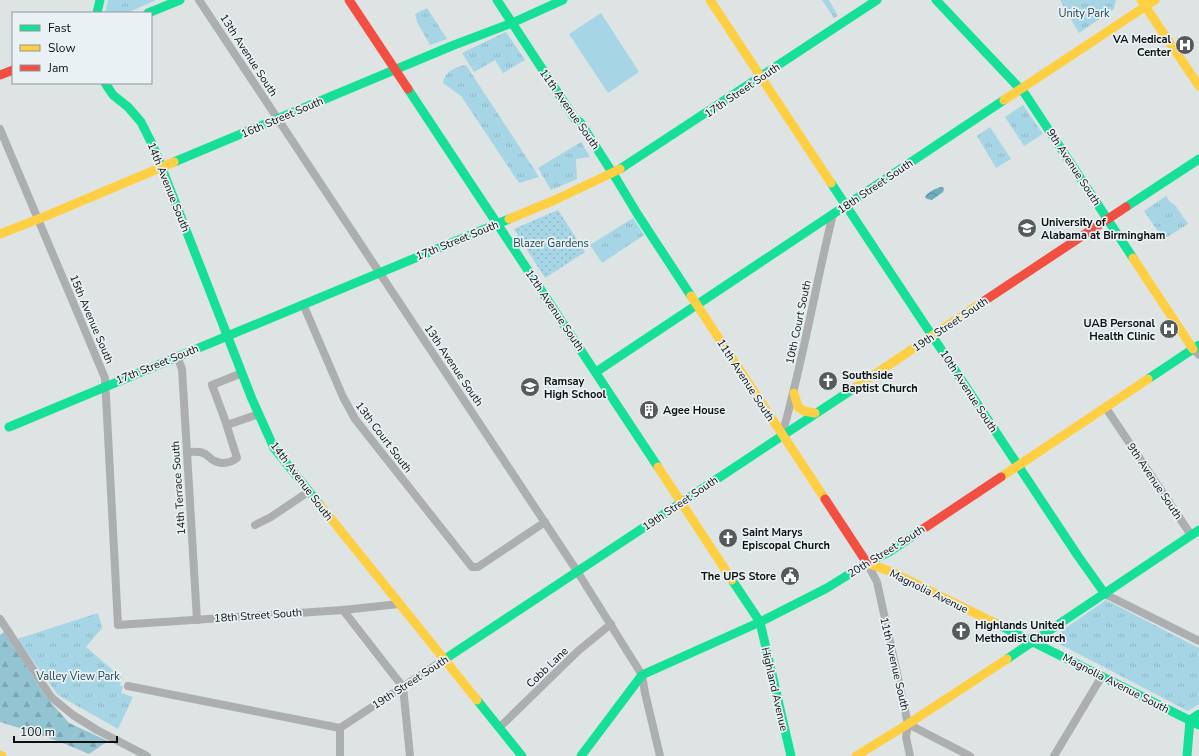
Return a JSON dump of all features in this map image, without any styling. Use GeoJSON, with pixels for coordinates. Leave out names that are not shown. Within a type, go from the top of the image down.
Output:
{"type":"FeatureCollection","features":[{"type":"Feature","properties":{"kind":"street"},"geometry":{"type":"LineString","coordinates":[[97,12],[100,0]]}},
{"type":"Feature","properties":{"kind":"street"},"geometry":{"type":"LineString","coordinates":[[150,12],[180,0]]}},
{"type":"Feature","properties":{"kind":"street","name":"13th Avenue South"},"geometry":{"type":"LineString","coordinates":[[199,0],[544,522],[578,571],[611,624],[642,675],[660,756]]}},
{"type":"Feature","properties":{"kind":"street","name":"12th Avenue South"},"geometry":{"type":"LineString","coordinates":[[349,0],[760,622]]}},
{"type":"Feature","properties":{"kind":"street","name":"11th Avenue South"},"geometry":{"type":"LineString","coordinates":[[497,0],[575,119],[580,122],[623,188],[638,215],[867,563],[877,582],[908,724],[970,756]]}},
{"type":"Feature","properties":{"kind":"street","name":"16th Street South"},"geometry":{"type":"LineString","coordinates":[[0,234],[454,45],[512,23],[563,0]]}},
{"type":"Feature","properties":{"kind":"street","name":"10th Avenue South"},"geometry":{"type":"LineString","coordinates":[[710,0],[1078,556],[1105,594],[1199,641]]}},
{"type":"Feature","properties":{"kind":"street","name":"17th Street South"},"geometry":{"type":"LineString","coordinates":[[9,427],[555,200],[613,173],[635,161],[877,0]]}},
{"type":"Feature","properties":{"kind":"street","name":"9th Avenue South"},"geometry":{"type":"LineString","coordinates":[[936,0],[1021,89],[1197,350]]}},
{"type":"Feature","properties":{"kind":"street","name":"18th Street South"},"geometry":{"type":"LineString","coordinates":[[596,372],[1021,89],[1143,3],[1154,0]]}},
{"type":"Feature","properties":{"kind":"street"},"geometry":{"type":"LineString","coordinates":[[1143,3],[1199,86]]}},
{"type":"Feature","properties":{"kind":"street"},"geometry":{"type":"LineString","coordinates":[[0,76],[12,70]]}},
{"type":"Feature","properties":{"kind":"street","name":"14th Avenue South"},"geometry":{"type":"LineString","coordinates":[[106,84],[113,95],[128,107],[141,122],[154,148],[242,372],[274,448],[398,604],[445,659],[522,756]]}},
{"type":"Feature","properties":{"kind":"street","name":"15th Avenue South"},"geometry":{"type":"LineString","coordinates":[[0,129],[105,378],[118,625]]}},
{"type":"Feature","properties":{"kind":"street","name":"19th Street South"},"geometry":{"type":"LineString","coordinates":[[340,728],[1199,159]]}},
{"type":"Feature","properties":{"kind":"street","name":"10th Court South"},"geometry":{"type":"LineString","coordinates":[[782,435],[794,393],[808,324],[834,214]]}},
{"type":"Feature","properties":{"kind":"street","name":"13th Court South"},"geometry":{"type":"LineString","coordinates":[[303,304],[343,397],[355,419],[474,568],[478,567],[544,522]]}},
{"type":"Feature","properties":{"kind":"street","name":"20th Street South"},"geometry":{"type":"LineString","coordinates":[[581,756],[642,675],[760,622],[827,588],[867,563],[889,552],[1018,465],[1197,350]]}},
{"type":"Feature","properties":{"kind":"street","name":"14th Terrace South"},"geometry":{"type":"LineString","coordinates":[[177,356],[182,369],[197,620]]}},
{"type":"Feature","properties":{"kind":"street"},"geometry":{"type":"LineString","coordinates":[[187,452],[201,452],[214,461],[220,463],[229,463],[237,458],[227,425],[212,385],[242,372]]}},
{"type":"Feature","properties":{"kind":"street"},"geometry":{"type":"LineString","coordinates":[[794,393],[798,407],[804,411],[815,413]]}},
{"type":"Feature","properties":{"kind":"street","name":"9th Avenue South"},"geometry":{"type":"LineString","coordinates":[[1106,408],[1191,535]]}},
{"type":"Feature","properties":{"kind":"street"},"geometry":{"type":"LineString","coordinates":[[227,425],[259,414]]}},
{"type":"Feature","properties":{"kind":"street"},"geometry":{"type":"LineString","coordinates":[[256,525],[271,517],[308,492]]}},
{"type":"Feature","properties":{"kind":"street"},"geometry":{"type":"LineString","coordinates":[[856,756],[908,724],[1199,530]]}},
{"type":"Feature","properties":{"kind":"street","name":"Magnolia Avenue"},"geometry":{"type":"LineString","coordinates":[[867,563],[892,572],[1033,641]]}},
{"type":"Feature","properties":{"kind":"street","name":"18th Street South"},"geometry":{"type":"LineString","coordinates":[[118,625],[343,610],[398,604]]}},
{"type":"Feature","properties":{"kind":"street"},"geometry":{"type":"LineString","coordinates":[[343,610],[403,687],[410,756]]}},
{"type":"Feature","properties":{"kind":"street"},"geometry":{"type":"LineString","coordinates":[[0,619],[51,697],[73,715],[147,756]]}},
{"type":"Feature","properties":{"kind":"street","name":"Highland Avenue"},"geometry":{"type":"LineString","coordinates":[[760,622],[791,756]]}},
{"type":"Feature","properties":{"kind":"street","name":"Cobb Lane"},"geometry":{"type":"LineString","coordinates":[[500,727],[578,651],[611,624]]}},
{"type":"Feature","properties":{"kind":"street","name":"Magnolia Avenue South"},"geometry":{"type":"LineString","coordinates":[[1033,641],[1199,725]]}},
{"type":"Feature","properties":{"kind":"street"},"geometry":{"type":"LineString","coordinates":[[1054,756],[1102,676]]}},
{"type":"Feature","properties":{"kind":"street"},"geometry":{"type":"LineString","coordinates":[[128,686],[340,728],[340,756]]}},
{"type":"Feature","properties":{"kind":"street"},"geometry":{"type":"LineString","coordinates":[[1187,756],[1190,720],[1199,714]]}},
{"type":"Feature","properties":{"kind":"street"},"geometry":{"type":"LineString","coordinates":[[908,724],[906,737],[910,756]]}},
{"type":"Feature","properties":{"kind":"green space"},"geometry":{"type":"Polygon","coordinates":[[[108,0],[156,0],[129,12],[105,12],[108,0]]]}},
{"type":"Feature","properties":{"kind":"green space"},"geometry":{"type":"Polygon","coordinates":[[[822,0],[829,0],[838,16],[834,18],[822,0]]]}},
{"type":"Feature","properties":{"kind":"green space","name":"Unity Park"},"geometry":{"type":"Polygon","coordinates":[[[1060,0],[1116,0],[1114,9],[1079,33],[1060,0]]]}},
{"type":"Feature","properties":{"kind":"green space"},"geometry":{"type":"Polygon","coordinates":[[[427,8],[447,39],[430,45],[417,22],[415,14],[427,8]]]}},
{"type":"Feature","properties":{"kind":"green space"},"geometry":{"type":"Polygon","coordinates":[[[601,13],[639,72],[608,93],[569,34],[601,13]]]}},
{"type":"Feature","properties":{"kind":"green space"},"geometry":{"type":"Polygon","coordinates":[[[506,32],[525,60],[503,73],[495,60],[474,72],[462,53],[506,32]]]}},
{"type":"Feature","properties":{"kind":"green space"},"geometry":{"type":"Polygon","coordinates":[[[466,65],[539,177],[519,183],[461,96],[443,83],[446,75],[451,70],[466,65]]]}},
{"type":"Feature","properties":{"kind":"green space"},"geometry":{"type":"Polygon","coordinates":[[[1023,105],[1043,134],[1024,146],[1005,117],[1023,105]]]}},
{"type":"Feature","properties":{"kind":"green space"},"geometry":{"type":"Polygon","coordinates":[[[990,127],[1011,159],[996,168],[977,136],[990,127]]]}},
{"type":"Feature","properties":{"kind":"green space"},"geometry":{"type":"Polygon","coordinates":[[[581,142],[590,157],[576,159],[577,179],[551,190],[538,168],[581,142]]]}},
{"type":"Feature","properties":{"kind":"green space"},"geometry":{"type":"Polygon","coordinates":[[[1166,196],[1170,202],[1175,205],[1188,224],[1167,237],[1161,236],[1144,211],[1166,196]]]}},
{"type":"Feature","properties":{"kind":"green space","name":"Blazer Gardens"},"geometry":{"type":"Polygon","coordinates":[[[558,210],[585,252],[545,278],[514,229],[558,210]]]}},
{"type":"Feature","properties":{"kind":"green space"},"geometry":{"type":"Polygon","coordinates":[[[633,218],[644,235],[602,263],[590,245],[633,218]]]}},
{"type":"Feature","properties":{"kind":"green space"},"geometry":{"type":"Polygon","coordinates":[[[1106,600],[1199,648],[1199,704],[1188,711],[1050,639],[1106,600]]]}},
{"type":"Feature","properties":{"kind":"green space","name":"Valley View Park"},"geometry":{"type":"Polygon","coordinates":[[[98,613],[102,628],[86,647],[122,678],[120,685],[123,687],[121,693],[133,697],[118,729],[58,695],[17,639],[98,613]]]}},
{"type":"Feature","properties":{"kind":"green space"},"geometry":{"type":"Polygon","coordinates":[[[4,632],[46,697],[69,723],[108,741],[89,754],[45,736],[0,722],[0,635],[4,632]]]}},
{"type":"Feature","properties":{"kind":"water"},"geometry":{"type":"Polygon","coordinates":[[[943,187],[943,192],[932,200],[925,197],[933,190],[943,187]]]}},
{"type":"Feature","properties":{"kind":"traffic: fast"},"geometry":{"type":"LineString","coordinates":[[97,12],[100,0]]}},
{"type":"Feature","properties":{"kind":"traffic: fast"},"geometry":{"type":"LineString","coordinates":[[150,12],[180,0]]}},
{"type":"Feature","properties":{"kind":"traffic: fast"},"geometry":{"type":"LineString","coordinates":[[497,0],[575,119],[580,122],[691,296]]}},
{"type":"Feature","properties":{"kind":"traffic: fast"},"geometry":{"type":"LineString","coordinates":[[174,162],[454,45],[512,23],[563,0]]}},
{"type":"Feature","properties":{"kind":"traffic: fast"},"geometry":{"type":"LineString","coordinates":[[620,169],[877,0]]}},
{"type":"Feature","properties":{"kind":"traffic: fast"},"geometry":{"type":"LineString","coordinates":[[936,0],[1025,94],[1133,258]]}},
{"type":"Feature","properties":{"kind":"traffic: fast"},"geometry":{"type":"LineString","coordinates":[[106,84],[113,95],[128,107],[141,122],[154,148],[252,399],[274,448],[320,505]]}},
{"type":"Feature","properties":{"kind":"traffic: fast"},"geometry":{"type":"LineString","coordinates":[[408,89],[658,467]]}},
{"type":"Feature","properties":{"kind":"traffic: fast"},"geometry":{"type":"LineString","coordinates":[[596,372],[1004,100]]}},
{"type":"Feature","properties":{"kind":"traffic: fast"},"geometry":{"type":"LineString","coordinates":[[1126,207],[1199,159]]}},
{"type":"Feature","properties":{"kind":"traffic: fast"},"geometry":{"type":"LineString","coordinates":[[831,183],[1078,556],[1105,594]]}},
{"type":"Feature","properties":{"kind":"traffic: fast"},"geometry":{"type":"LineString","coordinates":[[9,427],[509,219]]}},
{"type":"Feature","properties":{"kind":"traffic: fast"},"geometry":{"type":"LineString","coordinates":[[1148,379],[1199,345]]}},
{"type":"Feature","properties":{"kind":"traffic: fast"},"geometry":{"type":"LineString","coordinates":[[445,659],[856,387]]}},
{"type":"Feature","properties":{"kind":"traffic: fast"},"geometry":{"type":"LineString","coordinates":[[1007,659],[1199,530]]}},
{"type":"Feature","properties":{"kind":"traffic: fast"},"geometry":{"type":"LineString","coordinates":[[581,756],[642,675],[760,622],[827,588],[867,563],[889,552],[917,533]]}},
{"type":"Feature","properties":{"kind":"traffic: fast"},"geometry":{"type":"LineString","coordinates":[[732,580],[760,622],[791,756]]}},
{"type":"Feature","properties":{"kind":"traffic: fast"},"geometry":{"type":"LineString","coordinates":[[995,623],[1199,725]]}},
{"type":"Feature","properties":{"kind":"traffic: fast"},"geometry":{"type":"LineString","coordinates":[[477,700],[522,756]]}},
{"type":"Feature","properties":{"kind":"traffic: fast"},"geometry":{"type":"LineString","coordinates":[[1187,756],[1190,720],[1199,714]]}},
{"type":"Feature","properties":{"kind":"traffic: slow"},"geometry":{"type":"LineString","coordinates":[[710,0],[831,183]]}},
{"type":"Feature","properties":{"kind":"traffic: slow"},"geometry":{"type":"LineString","coordinates":[[1141,0],[1199,86]]}},
{"type":"Feature","properties":{"kind":"traffic: slow"},"geometry":{"type":"LineString","coordinates":[[1004,100],[1155,0]]}},
{"type":"Feature","properties":{"kind":"traffic: slow"},"geometry":{"type":"LineString","coordinates":[[0,234],[174,162]]}},
{"type":"Feature","properties":{"kind":"traffic: slow"},"geometry":{"type":"LineString","coordinates":[[509,219],[555,200],[620,169]]}},
{"type":"Feature","properties":{"kind":"traffic: slow"},"geometry":{"type":"LineString","coordinates":[[1133,258],[1193,349]]}},
{"type":"Feature","properties":{"kind":"traffic: slow"},"geometry":{"type":"LineString","coordinates":[[691,296],[825,499]]}},
{"type":"Feature","properties":{"kind":"traffic: slow"},"geometry":{"type":"LineString","coordinates":[[856,387],[984,301]]}},
{"type":"Feature","properties":{"kind":"traffic: slow"},"geometry":{"type":"LineString","coordinates":[[1001,477],[1148,379]]}},
{"type":"Feature","properties":{"kind":"traffic: slow"},"geometry":{"type":"LineString","coordinates":[[794,393],[798,407],[804,411],[815,413]]}},
{"type":"Feature","properties":{"kind":"traffic: slow"},"geometry":{"type":"LineString","coordinates":[[658,467],[732,580]]}},
{"type":"Feature","properties":{"kind":"traffic: slow"},"geometry":{"type":"LineString","coordinates":[[320,505],[477,700]]}},
{"type":"Feature","properties":{"kind":"traffic: slow"},"geometry":{"type":"LineString","coordinates":[[867,563],[892,572],[995,623]]}},
{"type":"Feature","properties":{"kind":"traffic: slow"},"geometry":{"type":"LineString","coordinates":[[856,756],[1007,659]]}},
{"type":"Feature","properties":{"kind":"traffic: jam"},"geometry":{"type":"LineString","coordinates":[[349,0],[408,89]]}},
{"type":"Feature","properties":{"kind":"traffic: jam"},"geometry":{"type":"LineString","coordinates":[[0,75],[12,70]]}},
{"type":"Feature","properties":{"kind":"traffic: jam"},"geometry":{"type":"LineString","coordinates":[[984,301],[1126,207]]}},
{"type":"Feature","properties":{"kind":"traffic: jam"},"geometry":{"type":"LineString","coordinates":[[917,533],[1001,477]]}},
{"type":"Feature","properties":{"kind":"traffic: jam"},"geometry":{"type":"LineString","coordinates":[[825,499],[867,563]]}},
{"type":"Feature","properties":{"kind":"place","name":"VA Medical Center"},"geometry":{"type":"Point","coordinates":[1185,45]}},
{"type":"Feature","properties":{"kind":"place","name":"University of Alabama at Birmingham"},"geometry":{"type":"Point","coordinates":[1027,228]}},
{"type":"Feature","properties":{"kind":"place","name":"UAB Personal Health Clinic"},"geometry":{"type":"Point","coordinates":[1169,329]}},
{"type":"Feature","properties":{"kind":"place","name":"Southside Baptist Church"},"geometry":{"type":"Point","coordinates":[828,381]}},
{"type":"Feature","properties":{"kind":"place","name":"Ramsay High School"},"geometry":{"type":"Point","coordinates":[530,387]}},
{"type":"Feature","properties":{"kind":"place","name":"Agee House"},"geometry":{"type":"Point","coordinates":[649,410]}},
{"type":"Feature","properties":{"kind":"place","name":"Saint Marys Episcopal Church"},"geometry":{"type":"Point","coordinates":[728,538]}},
{"type":"Feature","properties":{"kind":"place","name":"The UPS Store"},"geometry":{"type":"Point","coordinates":[790,576]}},
{"type":"Feature","properties":{"kind":"place","name":"Highlands United Methodist Church"},"geometry":{"type":"Point","coordinates":[961,631]}}]}
